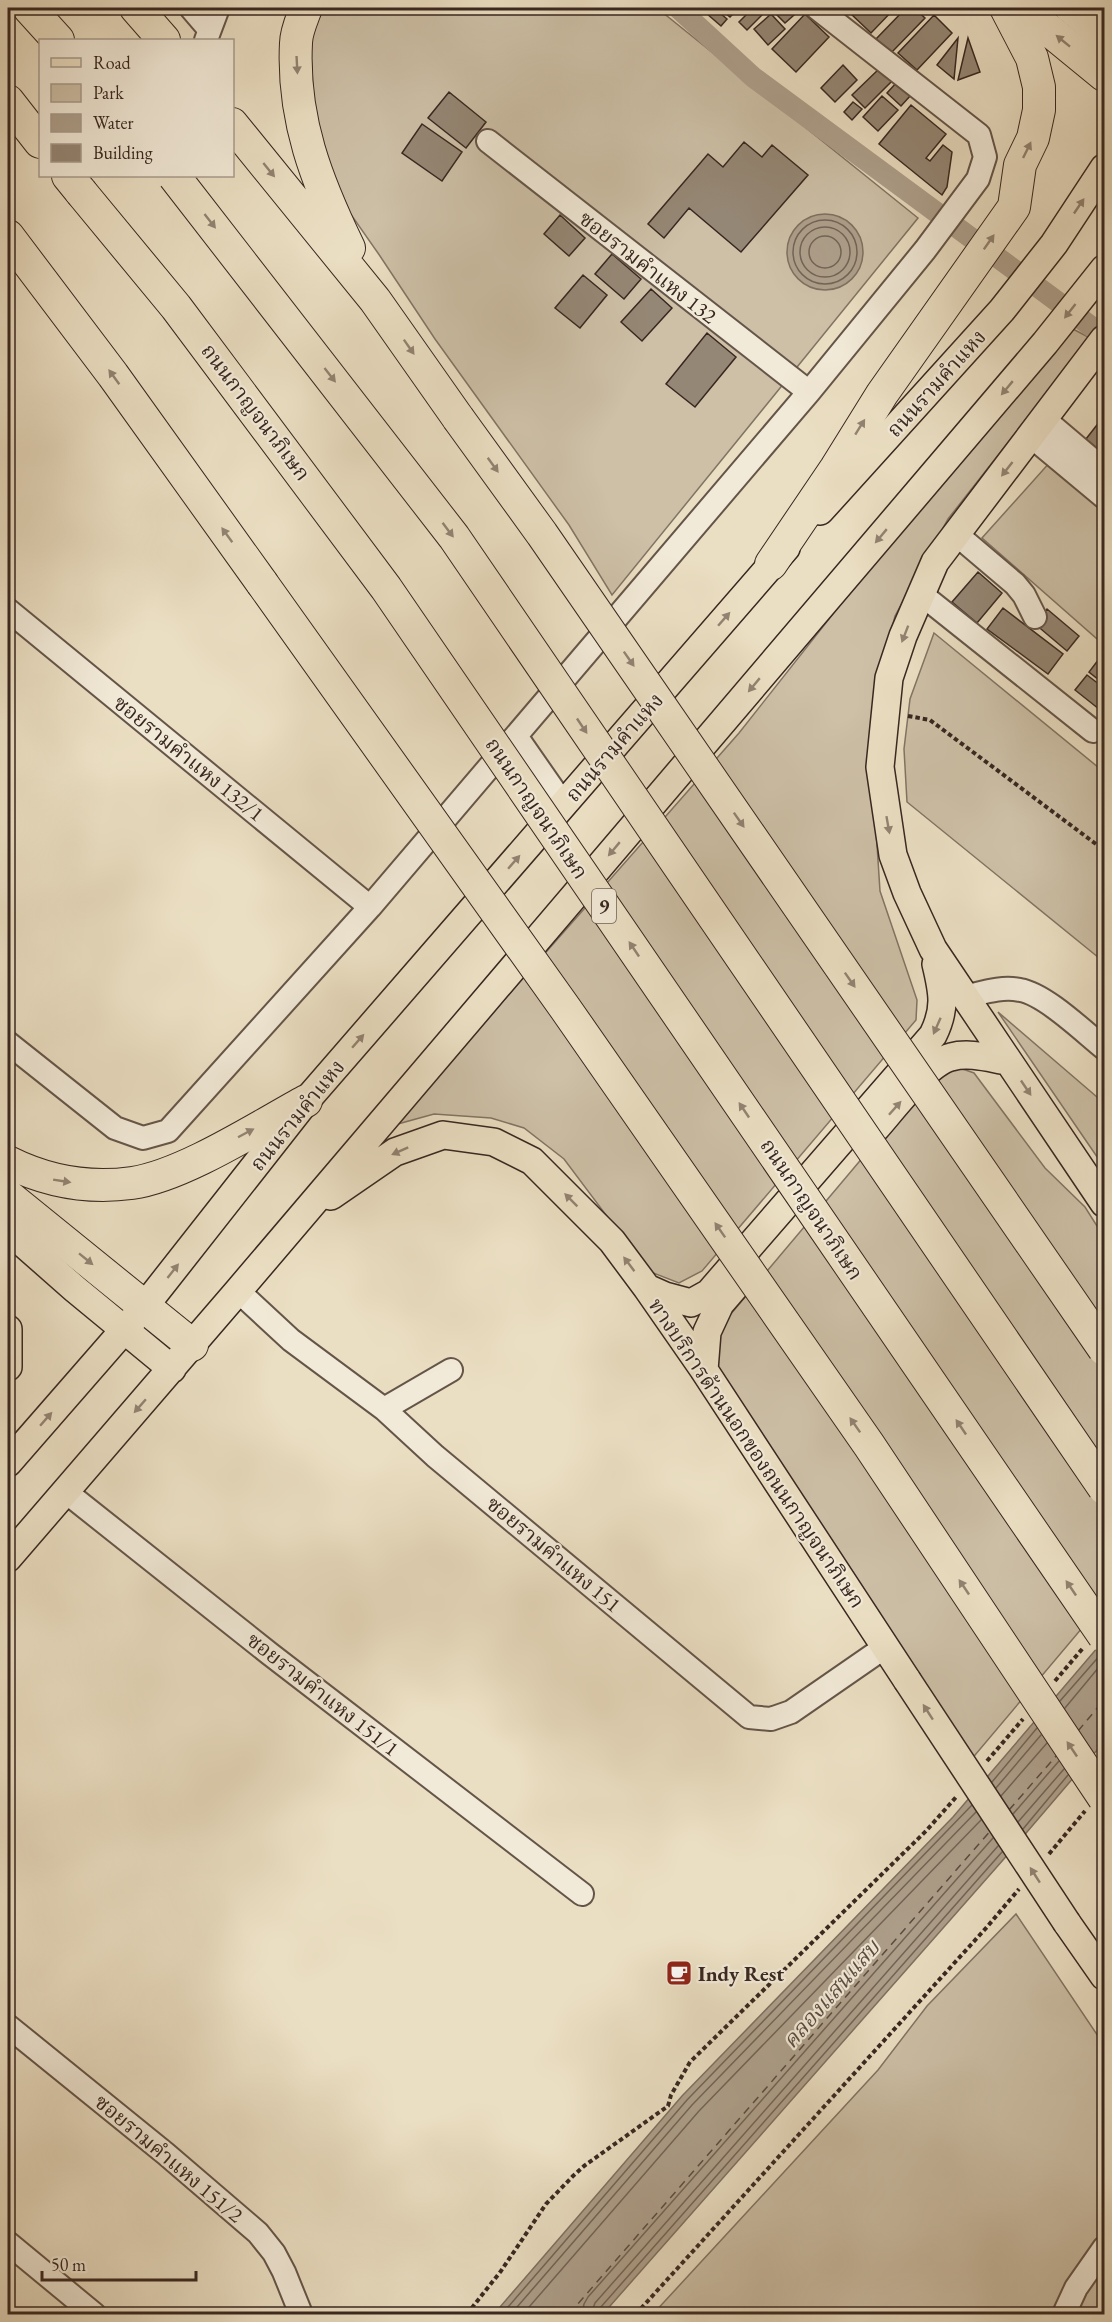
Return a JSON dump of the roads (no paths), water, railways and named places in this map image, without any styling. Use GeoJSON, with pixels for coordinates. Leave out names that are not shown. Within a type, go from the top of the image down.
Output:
{"type":"FeatureCollection","features":[{"type":"Feature","properties":{"kind":"highway"},"geometry":{"type":"LineString","coordinates":[[29,8],[57,39]]}},
{"type":"Feature","properties":{"kind":"highway"},"geometry":{"type":"LineString","coordinates":[[136,8],[163,39]]}},
{"type":"Feature","properties":{"kind":"highway"},"geometry":{"type":"LineString","coordinates":[[306,8],[296,42],[298,94],[307,147],[324,196],[375,300]]}},
{"type":"Feature","properties":{"kind":"highway"},"geometry":{"type":"LineString","coordinates":[[771,564],[836,468],[882,393],[1014,207],[1020,165],[1033,138],[1039,110],[1039,87],[1032,58],[1006,8]]}},
{"type":"Feature","properties":{"kind":"highway"},"geometry":{"type":"LineString","coordinates":[[1022,8],[1104,75]]}},
{"type":"Feature","properties":{"kind":"highway"},"geometry":{"type":"LineString","coordinates":[[8,101],[39,141]]}},
{"type":"Feature","properties":{"kind":"highway"},"geometry":{"type":"LineString","coordinates":[[234,126],[375,300],[542,534],[1104,1349]]}},
{"type":"Feature","properties":{"kind":"highway"},"geometry":{"type":"LineString","coordinates":[[175,177],[454,537],[1104,1488]]}},
{"type":"Feature","properties":{"kind":"highway","name":"ถนนกาญจนาภิเษก"},"geometry":{"type":"LineString","coordinates":[[74,184],[176,307],[386,588],[1097,1639]]}},
{"type":"Feature","properties":{"kind":"highway"},"geometry":{"type":"LineString","coordinates":[[8,236],[113,375],[565,1008],[862,1436],[1097,1801]]}},
{"type":"Feature","properties":{"kind":"highway"},"geometry":{"type":"LineString","coordinates":[[8,1162],[27,1172],[59,1182],[134,1183],[174,1170],[306,1101]]}},
{"type":"Feature","properties":{"kind":"highway"},"geometry":{"type":"LineString","coordinates":[[8,1196],[134,1318],[192,1345]]}},
{"type":"Feature","properties":{"kind":"main road"},"geometry":{"type":"LineString","coordinates":[[1068,8],[1104,38]]}},
{"type":"Feature","properties":{"kind":"main road","name":"ถนนรามคำแหง"},"geometry":{"type":"LineString","coordinates":[[8,1463],[134,1318],[306,1101],[771,564],[1002,310],[1054,244],[1104,168]]}},
{"type":"Feature","properties":{"kind":"main road"},"geometry":{"type":"LineString","coordinates":[[8,1558],[172,1369],[1045,343],[1100,274]]}},
{"type":"Feature","properties":{"kind":"main road"},"geometry":{"type":"LineString","coordinates":[[1104,339],[1039,428],[935,562],[889,678],[880,766],[893,855],[907,893],[933,949],[1104,1203]]}},
{"type":"Feature","properties":{"kind":"main road"},"geometry":{"type":"LineString","coordinates":[[647,1288],[664,1296],[691,1303],[709,1293],[933,1035],[941,1019],[943,994],[933,949]]}},
{"type":"Feature","properties":{"kind":"main road"},"geometry":{"type":"LineString","coordinates":[[704,1370],[707,1332],[720,1304],[932,1066],[950,1057],[971,1055],[1007,1061]]}},
{"type":"Feature","properties":{"kind":"main road","name":"ทางบริการด้านนอกของถนนกาญจนาภิเษก"},"geometry":{"type":"LineString","coordinates":[[303,1215],[395,1152],[443,1135],[494,1142],[532,1161],[612,1241],[647,1288],[704,1370],[1104,1976]]}},
{"type":"Feature","properties":{"kind":"main road"},"geometry":{"type":"LineString","coordinates":[[8,1230],[134,1318],[172,1369]]}},
{"type":"Feature","properties":{"kind":"main road"},"geometry":{"type":"LineString","coordinates":[[8,1329],[8,1367]]}},
{"type":"Feature","properties":{"kind":"street"},"geometry":{"type":"LineString","coordinates":[[191,8],[207,35]]}},
{"type":"Feature","properties":{"kind":"street"},"geometry":{"type":"LineString","coordinates":[[207,35],[218,8]]}},
{"type":"Feature","properties":{"kind":"street"},"geometry":{"type":"LineString","coordinates":[[8,1043],[115,1128],[143,1138],[168,1131],[370,907],[809,392],[925,250],[978,179],[985,157],[979,135],[816,8]]}},
{"type":"Feature","properties":{"kind":"street","name":"ซอยรามคำแหง 132"},"geometry":{"type":"LineString","coordinates":[[488,141],[809,392]]}},
{"type":"Feature","properties":{"kind":"street"},"geometry":{"type":"LineString","coordinates":[[1039,428],[1104,470]]}},
{"type":"Feature","properties":{"kind":"street"},"geometry":{"type":"LineString","coordinates":[[1039,428],[1104,496]]}},
{"type":"Feature","properties":{"kind":"street"},"geometry":{"type":"LineString","coordinates":[[956,534],[1015,584],[1024,595],[1035,616]]}},
{"type":"Feature","properties":{"kind":"street"},"geometry":{"type":"LineString","coordinates":[[921,594],[1093,731]]}},
{"type":"Feature","properties":{"kind":"street","name":"ซอยรามคำแหง 132/1"},"geometry":{"type":"LineString","coordinates":[[8,610],[370,907]]}},
{"type":"Feature","properties":{"kind":"street"},"geometry":{"type":"LineString","coordinates":[[516,736],[564,805]]}},
{"type":"Feature","properties":{"kind":"street"},"geometry":{"type":"LineString","coordinates":[[964,997],[999,989],[1020,990],[1042,999],[1104,1048]]}},
{"type":"Feature","properties":{"kind":"street","name":"ซอยรามคำแหง 151"},"geometry":{"type":"LineString","coordinates":[[238,1291],[291,1340],[384,1409],[435,1456],[748,1717],[771,1719],[791,1713],[885,1647]]}},
{"type":"Feature","properties":{"kind":"street"},"geometry":{"type":"LineString","coordinates":[[384,1409],[450,1370]]}},
{"type":"Feature","properties":{"kind":"street","name":"ซอยรามคำแหง 151/1"},"geometry":{"type":"LineString","coordinates":[[66,1492],[270,1654],[582,1894]]}},
{"type":"Feature","properties":{"kind":"street","name":"ซอยรามคำแหง 151/2"},"geometry":{"type":"LineString","coordinates":[[8,2026],[174,2161],[258,2233],[274,2253],[301,2314]]}},
{"type":"Feature","properties":{"kind":"street"},"geometry":{"type":"LineString","coordinates":[[8,2243],[94,2314]]}},
{"type":"Feature","properties":{"kind":"street"},"geometry":{"type":"LineString","coordinates":[[1064,2314],[1076,2288],[1104,2248]]}},
{"type":"Feature","properties":{"kind":"water"},"geometry":{"type":"Polygon","coordinates":[[[818,214],[832,214],[846,220],[857,231],[863,245],[860,267],[852,279],[832,290],[818,290],[804,284],[793,273],[787,259],[787,245],[793,231],[804,220],[818,214]]]}},
{"type":"Feature","properties":{"kind":"water","name":"คลองแสนแสบ"},"geometry":{"type":"Polygon","coordinates":[[[1104,1640],[1104,1742],[603,2314],[494,2314],[682,2096],[953,1817],[1104,1640]]]}},
{"type":"Feature","properties":{"kind":"waterway"},"geometry":{"type":"LineString","coordinates":[[678,8],[753,77],[1104,336]]}},
{"type":"Feature","properties":{"kind":"place","name":"Indy Rest"},"geometry":{"type":"Point","coordinates":[679,1973]}}]}
